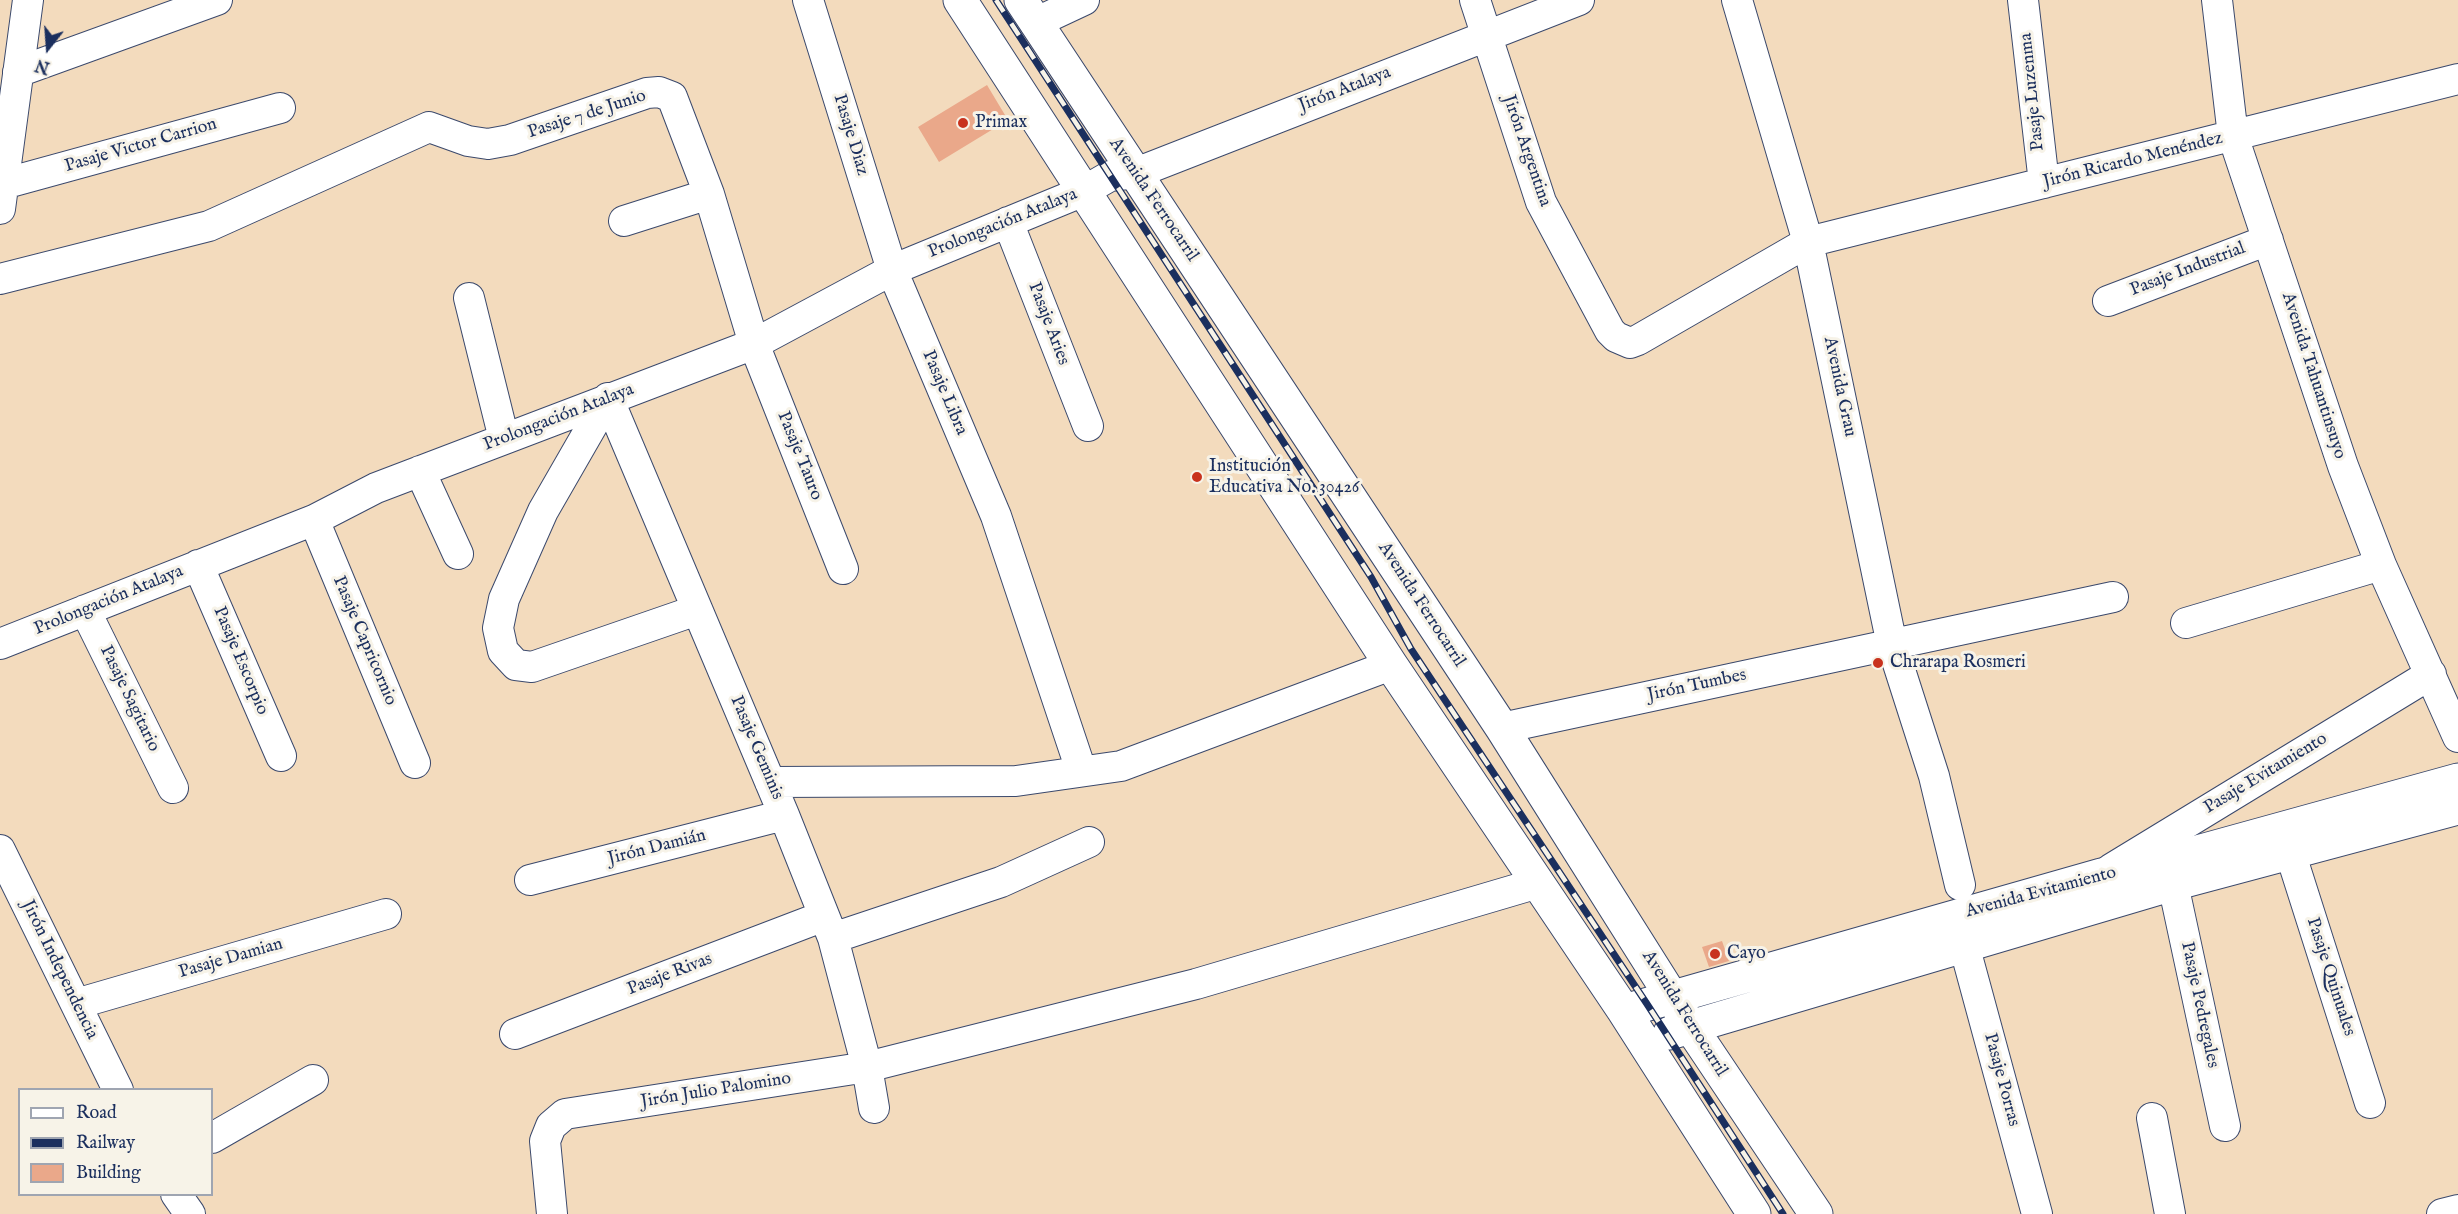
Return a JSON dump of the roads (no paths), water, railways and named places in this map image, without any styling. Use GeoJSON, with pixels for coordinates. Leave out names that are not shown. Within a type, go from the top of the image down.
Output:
{"type":"FeatureCollection","features":[{"type":"Feature","properties":{"kind":"main road","name":"Avenida Ferrocarril"},"geometry":{"type":"LineString","coordinates":[[960,0],[1110,180],[1502,728],[1690,1026],[1816,1214]]}},
{"type":"Feature","properties":{"kind":"main road","name":"Avenida Ferrocarril"},"geometry":{"type":"LineString","coordinates":[[1028,11],[1110,180],[1392,665],[1624,1011],[1754,1214]]}},
{"type":"Feature","properties":{"kind":"main road","name":"Avenida Evitamiento"},"geometry":{"type":"LineString","coordinates":[[1624,1011],[2101,875],[2165,861],[2458,780]]}},
{"type":"Feature","properties":{"kind":"main road","name":"Avenida Evitamiento"},"geometry":{"type":"LineString","coordinates":[[1642,1041],[2173,884],[2458,808]]}},
{"type":"Feature","properties":{"kind":"street"},"geometry":{"type":"LineString","coordinates":[[2,197],[28,0]]}},
{"type":"Feature","properties":{"kind":"street"},"geometry":{"type":"LineString","coordinates":[[18,72],[217,0]]}},
{"type":"Feature","properties":{"kind":"street","name":"Pasaje Diaz"},"geometry":{"type":"LineString","coordinates":[[808,0],[892,270]]}},
{"type":"Feature","properties":{"kind":"street"},"geometry":{"type":"LineString","coordinates":[[1028,11],[1084,0]]}},
{"type":"Feature","properties":{"kind":"street","name":"Jirón Argentina"},"geometry":{"type":"LineString","coordinates":[[1475,0],[1541,202],[1610,331],[1616,337],[1630,343],[1638,340]]}},
{"type":"Feature","properties":{"kind":"street","name":"Jirón Atalaya"},"geometry":{"type":"LineString","coordinates":[[1110,180],[1579,0]]}},
{"type":"Feature","properties":{"kind":"street","name":"Avenida Grau"},"geometry":{"type":"LineString","coordinates":[[1737,0],[1808,242],[1892,645],[1934,776],[1960,885]]}},
{"type":"Feature","properties":{"kind":"street","name":"Pasaje Luzenma"},"geometry":{"type":"LineString","coordinates":[[2023,0],[2044,183]]}},
{"type":"Feature","properties":{"kind":"street","name":"Avenida Tahuantinsuyo"},"geometry":{"type":"LineString","coordinates":[[2217,0],[2233,136],[2343,466],[2381,565],[2458,737]]}},
{"type":"Feature","properties":{"kind":"street","name":"Jirón Ricardo Menéndez"},"geometry":{"type":"LineString","coordinates":[[1638,340],[1808,242],[2458,79]]}},
{"type":"Feature","properties":{"kind":"street","name":"Pasaje 7 de Junio"},"geometry":{"type":"LineString","coordinates":[[0,279],[209,226],[429,128],[468,141],[488,144],[647,93],[659,92],[672,97],[709,194],[754,344]]}},
{"type":"Feature","properties":{"kind":"street","name":"Pasaje Victor Carrion"},"geometry":{"type":"LineString","coordinates":[[2,197],[280,108]]}},
{"type":"Feature","properties":{"kind":"street","name":"Prolongación Atalaya"},"geometry":{"type":"LineString","coordinates":[[0,644],[314,520],[376,488],[754,344],[892,270],[1110,180]]}},
{"type":"Feature","properties":{"kind":"street"},"geometry":{"type":"LineString","coordinates":[[624,221],[709,194]]}},
{"type":"Feature","properties":{"kind":"street","name":"Pasaje Aries"},"geometry":{"type":"LineString","coordinates":[[1008,222],[1088,426]]}},
{"type":"Feature","properties":{"kind":"street","name":"Pasaje Industrial"},"geometry":{"type":"LineString","coordinates":[[2108,301],[2268,240]]}},
{"type":"Feature","properties":{"kind":"street","name":"Pasaje Libra"},"geometry":{"type":"LineString","coordinates":[[892,270],[996,516],[1081,770]]}},
{"type":"Feature","properties":{"kind":"street"},"geometry":{"type":"LineString","coordinates":[[469,298],[504,439]]}},
{"type":"Feature","properties":{"kind":"street","name":"Pasaje Tauro"},"geometry":{"type":"LineString","coordinates":[[754,344],[843,568]]}},
{"type":"Feature","properties":{"kind":"street"},"geometry":{"type":"LineString","coordinates":[[608,398],[543,512],[504,599],[498,628],[503,651],[516,665],[531,667],[697,610]]}},
{"type":"Feature","properties":{"kind":"street","name":"Pasaje Geminis"},"geometry":{"type":"LineString","coordinates":[[608,398],[829,927],[867,1067],[874,1107]]}},
{"type":"Feature","properties":{"kind":"street"},"geometry":{"type":"LineString","coordinates":[[420,471],[458,554]]}},
{"type":"Feature","properties":{"kind":"street","name":"Pasaje Capricornio"},"geometry":{"type":"LineString","coordinates":[[314,520],[415,763]]}},
{"type":"Feature","properties":{"kind":"street","name":"Pasaje Escorpio"},"geometry":{"type":"LineString","coordinates":[[198,565],[281,756]]}},
{"type":"Feature","properties":{"kind":"street"},"geometry":{"type":"LineString","coordinates":[[2186,623],[2381,565]]}},
{"type":"Feature","properties":{"kind":"street","name":"Jirón Tumbes"},"geometry":{"type":"LineString","coordinates":[[1502,728],[2113,597]]}},
{"type":"Feature","properties":{"kind":"street","name":"Pasaje Sagitario"},"geometry":{"type":"LineString","coordinates":[[85,610],[172,788]]}},
{"type":"Feature","properties":{"kind":"street"},"geometry":{"type":"LineString","coordinates":[[770,782],[1016,781],[1121,766],[1392,665]]}},
{"type":"Feature","properties":{"kind":"street","name":"Pasaje Evitamiento"},"geometry":{"type":"LineString","coordinates":[[2101,875],[2431,674]]}},
{"type":"Feature","properties":{"kind":"street","name":"Jirón Damián"},"geometry":{"type":"LineString","coordinates":[[530,880],[784,815]]}},
{"type":"Feature","properties":{"kind":"street","name":"Pasaje Rivas"},"geometry":{"type":"LineString","coordinates":[[515,1035],[829,927],[1001,882],[1089,842]]}},
{"type":"Feature","properties":{"kind":"street","name":"Jirón Independencia"},"geometry":{"type":"LineString","coordinates":[[0,850],[118,1088]]}},
{"type":"Feature","properties":{"kind":"street","name":"Pasaje Quinuales"},"geometry":{"type":"LineString","coordinates":[[2290,852],[2370,1103]]}},
{"type":"Feature","properties":{"kind":"street","name":"Jirón Julio Palomino"},"geometry":{"type":"LineString","coordinates":[[552,1214],[545,1141],[551,1126],[565,1114],[867,1067],[1196,984],[1538,883]]}},
{"type":"Feature","properties":{"kind":"street","name":"Pasaje Pedregales"},"geometry":{"type":"LineString","coordinates":[[2173,884],[2225,1126]]}},
{"type":"Feature","properties":{"kind":"street","name":"Pasaje Damian"},"geometry":{"type":"LineString","coordinates":[[76,1004],[386,914]]}},
{"type":"Feature","properties":{"kind":"street","name":"Pasaje Porras"},"geometry":{"type":"LineString","coordinates":[[1964,945],[2037,1214]]}},
{"type":"Feature","properties":{"kind":"street"},"geometry":{"type":"LineString","coordinates":[[213,1137],[313,1080]]}},
{"type":"Feature","properties":{"kind":"street"},"geometry":{"type":"LineString","coordinates":[[2152,1118],[2170,1214]]}},
{"type":"Feature","properties":{"kind":"street"},"geometry":{"type":"LineString","coordinates":[[2442,1214],[2458,1210]]}},
{"type":"Feature","properties":{"kind":"railway"},"geometry":{"type":"LineString","coordinates":[[996,0],[1371,577],[1411,649],[1647,1004],[1783,1214]]}},
{"type":"Feature","properties":{"kind":"place","name":"Primax"},"geometry":{"type":"Point","coordinates":[963,123]}},
{"type":"Feature","properties":{"kind":"place","name":"Institución Educativa No. 30426"},"geometry":{"type":"Point","coordinates":[1197,477]}},
{"type":"Feature","properties":{"kind":"place","name":"Chrarapa Rosmeri"},"geometry":{"type":"Point","coordinates":[1878,663]}},
{"type":"Feature","properties":{"kind":"place","name":"Cayo"},"geometry":{"type":"Point","coordinates":[1715,954]}}]}
